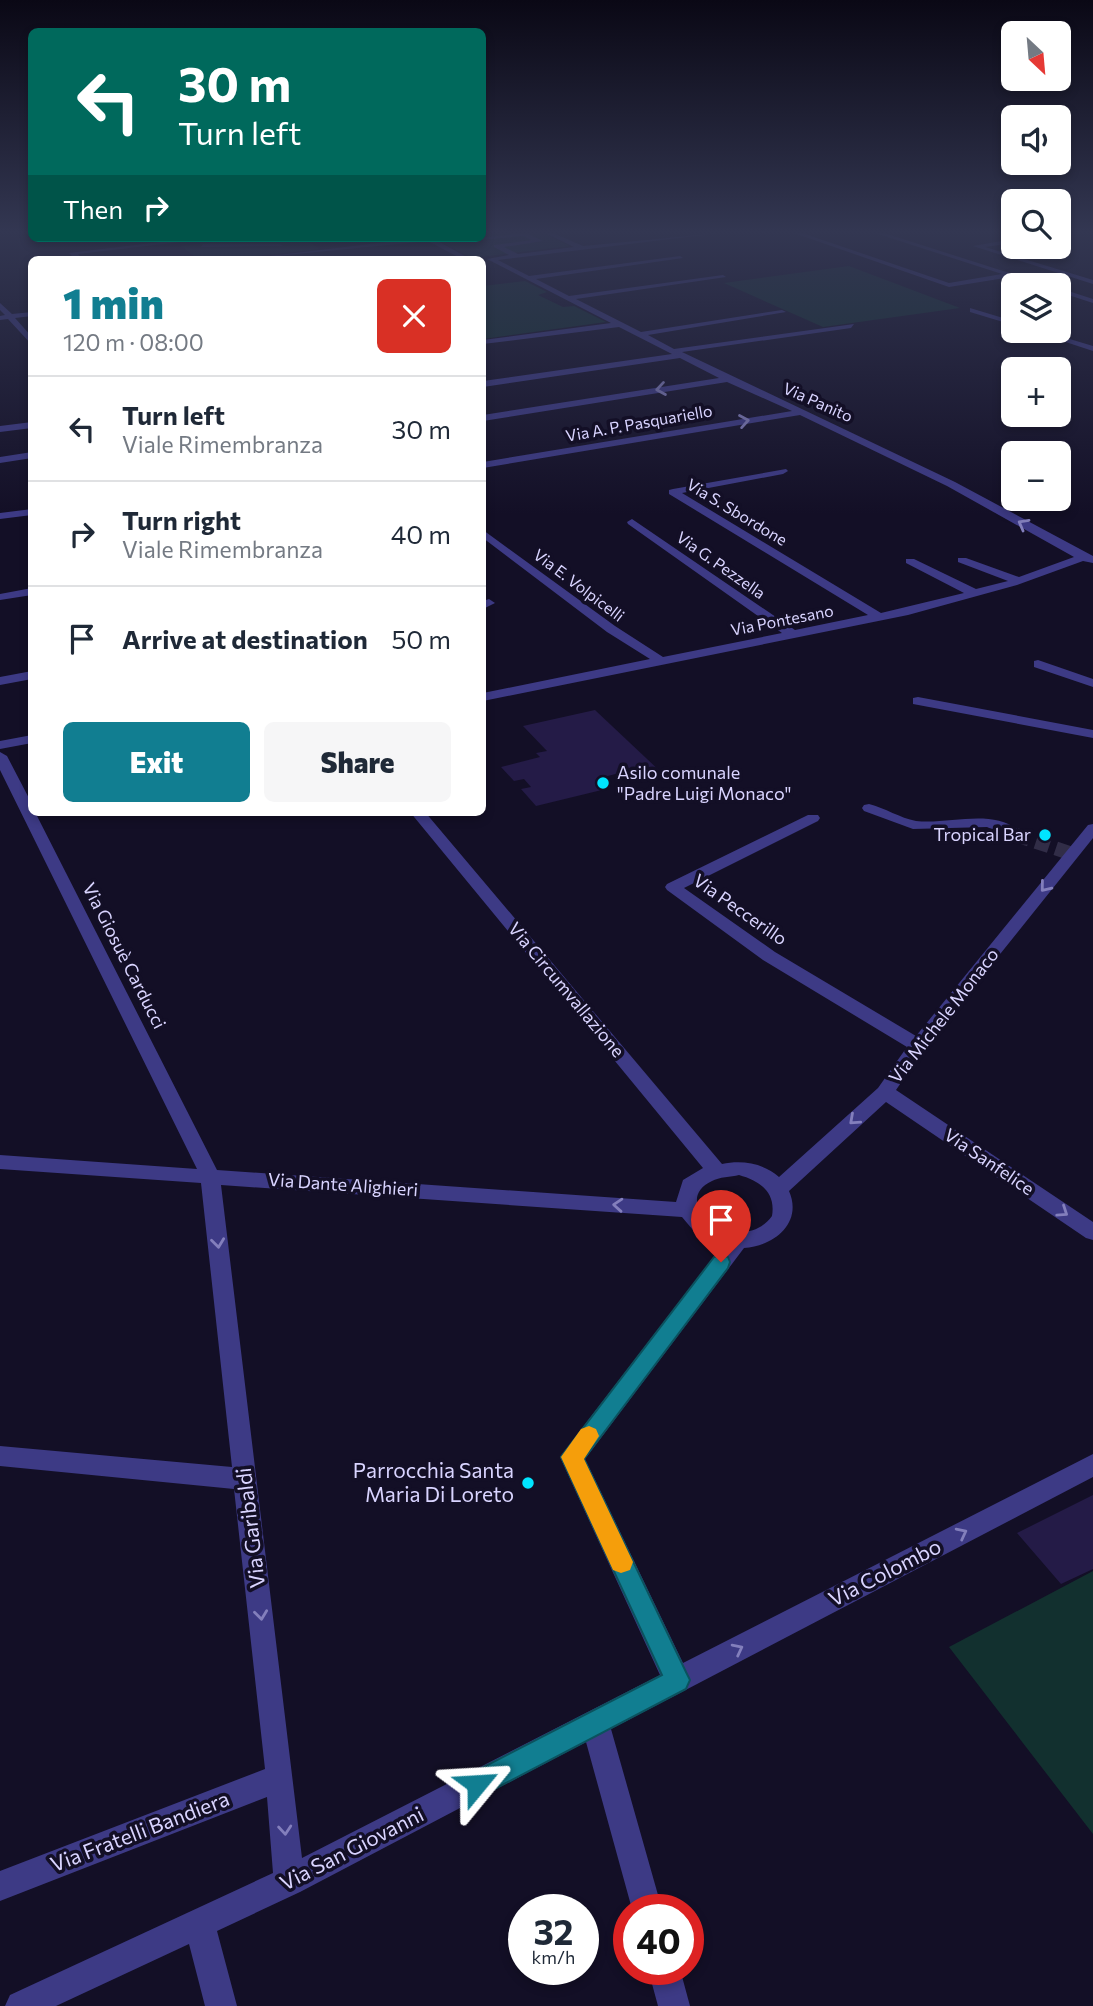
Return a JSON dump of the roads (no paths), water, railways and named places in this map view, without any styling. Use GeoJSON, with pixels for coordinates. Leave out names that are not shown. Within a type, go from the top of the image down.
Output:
{"type":"FeatureCollection","features":[{"type":"Feature","properties":{"kind":"street"},"geometry":{"type":"LineString","coordinates":[[486,342],[601,327]]}},
{"type":"Feature","properties":{"kind":"street","name":"Via Panito"},"geometry":{"type":"LineString","coordinates":[[626,327],[729,379],[840,429],[951,484],[1088,559]]}},
{"type":"Feature","properties":{"kind":"street"},"geometry":{"type":"LineString","coordinates":[[642,334],[689,327]]}},
{"type":"Feature","properties":{"kind":"street"},"geometry":{"type":"LineString","coordinates":[[486,383],[847,327]]}},
{"type":"Feature","properties":{"kind":"street"},"geometry":{"type":"LineString","coordinates":[[1071,342],[1093,349]]}},
{"type":"Feature","properties":{"kind":"street"},"geometry":{"type":"LineString","coordinates":[[486,418],[729,379]]}},
{"type":"Feature","properties":{"kind":"street","name":"Via A. P. Pasquariello"},"geometry":{"type":"LineString","coordinates":[[486,464],[800,412]]}},
{"type":"Feature","properties":{"kind":"street"},"geometry":{"type":"LineString","coordinates":[[0,429],[28,426]]}},
{"type":"Feature","properties":{"kind":"street"},"geometry":{"type":"LineString","coordinates":[[0,460],[28,456]]}},
{"type":"Feature","properties":{"kind":"street","name":"Via S. Sbordone"},"geometry":{"type":"LineString","coordinates":[[783,471],[673,492],[879,617]]}},
{"type":"Feature","properties":{"kind":"street"},"geometry":{"type":"LineString","coordinates":[[0,516],[28,512]]}},
{"type":"Feature","properties":{"kind":"street","name":"Via G. Pezzella"},"geometry":{"type":"LineString","coordinates":[[632,522],[792,634]]}},
{"type":"Feature","properties":{"kind":"street","name":"Via E. Volpicelli"},"geometry":{"type":"LineString","coordinates":[[486,535],[611,629],[659,660]]}},
{"type":"Feature","properties":{"kind":"street"},"geometry":{"type":"LineString","coordinates":[[962,559],[1019,580]]}},
{"type":"Feature","properties":{"kind":"street","name":"Via Pontesano"},"geometry":{"type":"LineString","coordinates":[[486,696],[879,617],[976,594],[1088,559]]}},
{"type":"Feature","properties":{"kind":"street"},"geometry":{"type":"LineString","coordinates":[[910,561],[976,594]]}},
{"type":"Feature","properties":{"kind":"street"},"geometry":{"type":"LineString","coordinates":[[0,597],[28,593]]}},
{"type":"Feature","properties":{"kind":"street"},"geometry":{"type":"LineString","coordinates":[[1038,664],[1093,683]]}},
{"type":"Feature","properties":{"kind":"street"},"geometry":{"type":"LineString","coordinates":[[0,681],[28,676]]}},
{"type":"Feature","properties":{"kind":"street"},"geometry":{"type":"LineString","coordinates":[[918,701],[1093,734]]}},
{"type":"Feature","properties":{"kind":"street"},"geometry":{"type":"LineString","coordinates":[[0,746],[28,740]]}},
{"type":"Feature","properties":{"kind":"street","name":"Via Giosuè Carducci"},"geometry":{"type":"LineString","coordinates":[[0,757],[28,813]]}},
{"type":"Feature","properties":{"kind":"street"},"geometry":{"type":"LineString","coordinates":[[869,808],[913,825],[968,825],[989,822],[1016,835]]}},
{"type":"Feature","properties":{"kind":"street","name":"Via Giosuè Carducci"},"geometry":{"type":"LineString","coordinates":[[30,816],[210,1175]]}},
{"type":"Feature","properties":{"kind":"street","name":"Via Circumvallazione"},"geometry":{"type":"LineString","coordinates":[[420,816],[715,1169]]}},
{"type":"Feature","properties":{"kind":"street","name":"Via Peccerillo"},"geometry":{"type":"LineString","coordinates":[[813,818],[673,887],[769,956],[918,1045]]}},
{"type":"Feature","properties":{"kind":"street","name":"Via Michele Monaco"},"geometry":{"type":"LineString","coordinates":[[779,1189],[885,1092],[918,1045],[1091,833]]}},
{"type":"Feature","properties":{"kind":"street","name":"Via Sanfelice"},"geometry":{"type":"LineString","coordinates":[[885,1092],[1093,1232]]}},
{"type":"Feature","properties":{"kind":"street","name":"Via Dante Alighieri"},"geometry":{"type":"LineString","coordinates":[[0,1162],[686,1210]]}},
{"type":"Feature","properties":{"kind":"street"},"geometry":{"type":"LineString","coordinates":[[739,1168],[762,1175],[779,1189],[785,1207],[779,1224],[762,1236],[737,1241],[715,1236],[696,1225],[686,1210],[686,1193],[696,1178],[715,1169],[739,1168]]}},
{"type":"Feature","properties":{"kind":"street","name":"Via Garibaldi"},"geometry":{"type":"LineString","coordinates":[[210,1175],[280,1778],[289,1881]]}},
{"type":"Feature","properties":{"kind":"street"},"geometry":{"type":"LineString","coordinates":[[677,1680],[572,1457],[737,1241]]}},
{"type":"Feature","properties":{"kind":"street"},"geometry":{"type":"LineString","coordinates":[[0,1456],[246,1479]]}},
{"type":"Feature","properties":{"kind":"street","name":"Via Colombo"},"geometry":{"type":"LineString","coordinates":[[677,1680],[1093,1465]]}},
{"type":"Feature","properties":{"kind":"street","name":"Via San Giovanni"},"geometry":{"type":"LineString","coordinates":[[21,2006],[289,1881],[677,1680]]}},
{"type":"Feature","properties":{"kind":"street"},"geometry":{"type":"LineString","coordinates":[[595,1723],[643,1894]]}},
{"type":"Feature","properties":{"kind":"street","name":"Via Fratelli Bandiera"},"geometry":{"type":"LineString","coordinates":[[0,1886],[280,1778]]}},
{"type":"Feature","properties":{"kind":"street"},"geometry":{"type":"LineString","coordinates":[[199,1923],[221,2006]]}},
{"type":"Feature","properties":{"kind":"street"},"geometry":{"type":"LineString","coordinates":[[668,1985],[674,2006]]}},
{"type":"Feature","properties":{"kind":"tunnel"},"geometry":{"type":"LineString","coordinates":[[1016,835],[1072,854]]}},
{"type":"Feature","properties":{"kind":"place","name":"Asilo comunale \"Padre Luigi Monaco\""},"geometry":{"type":"Point","coordinates":[603,783]}},
{"type":"Feature","properties":{"kind":"place","name":"Tropical Bar"},"geometry":{"type":"Point","coordinates":[1045,835]}},
{"type":"Feature","properties":{"kind":"place","name":"Parrocchia Santa Maria Di Loreto"},"geometry":{"type":"Point","coordinates":[528,1483]}}]}
